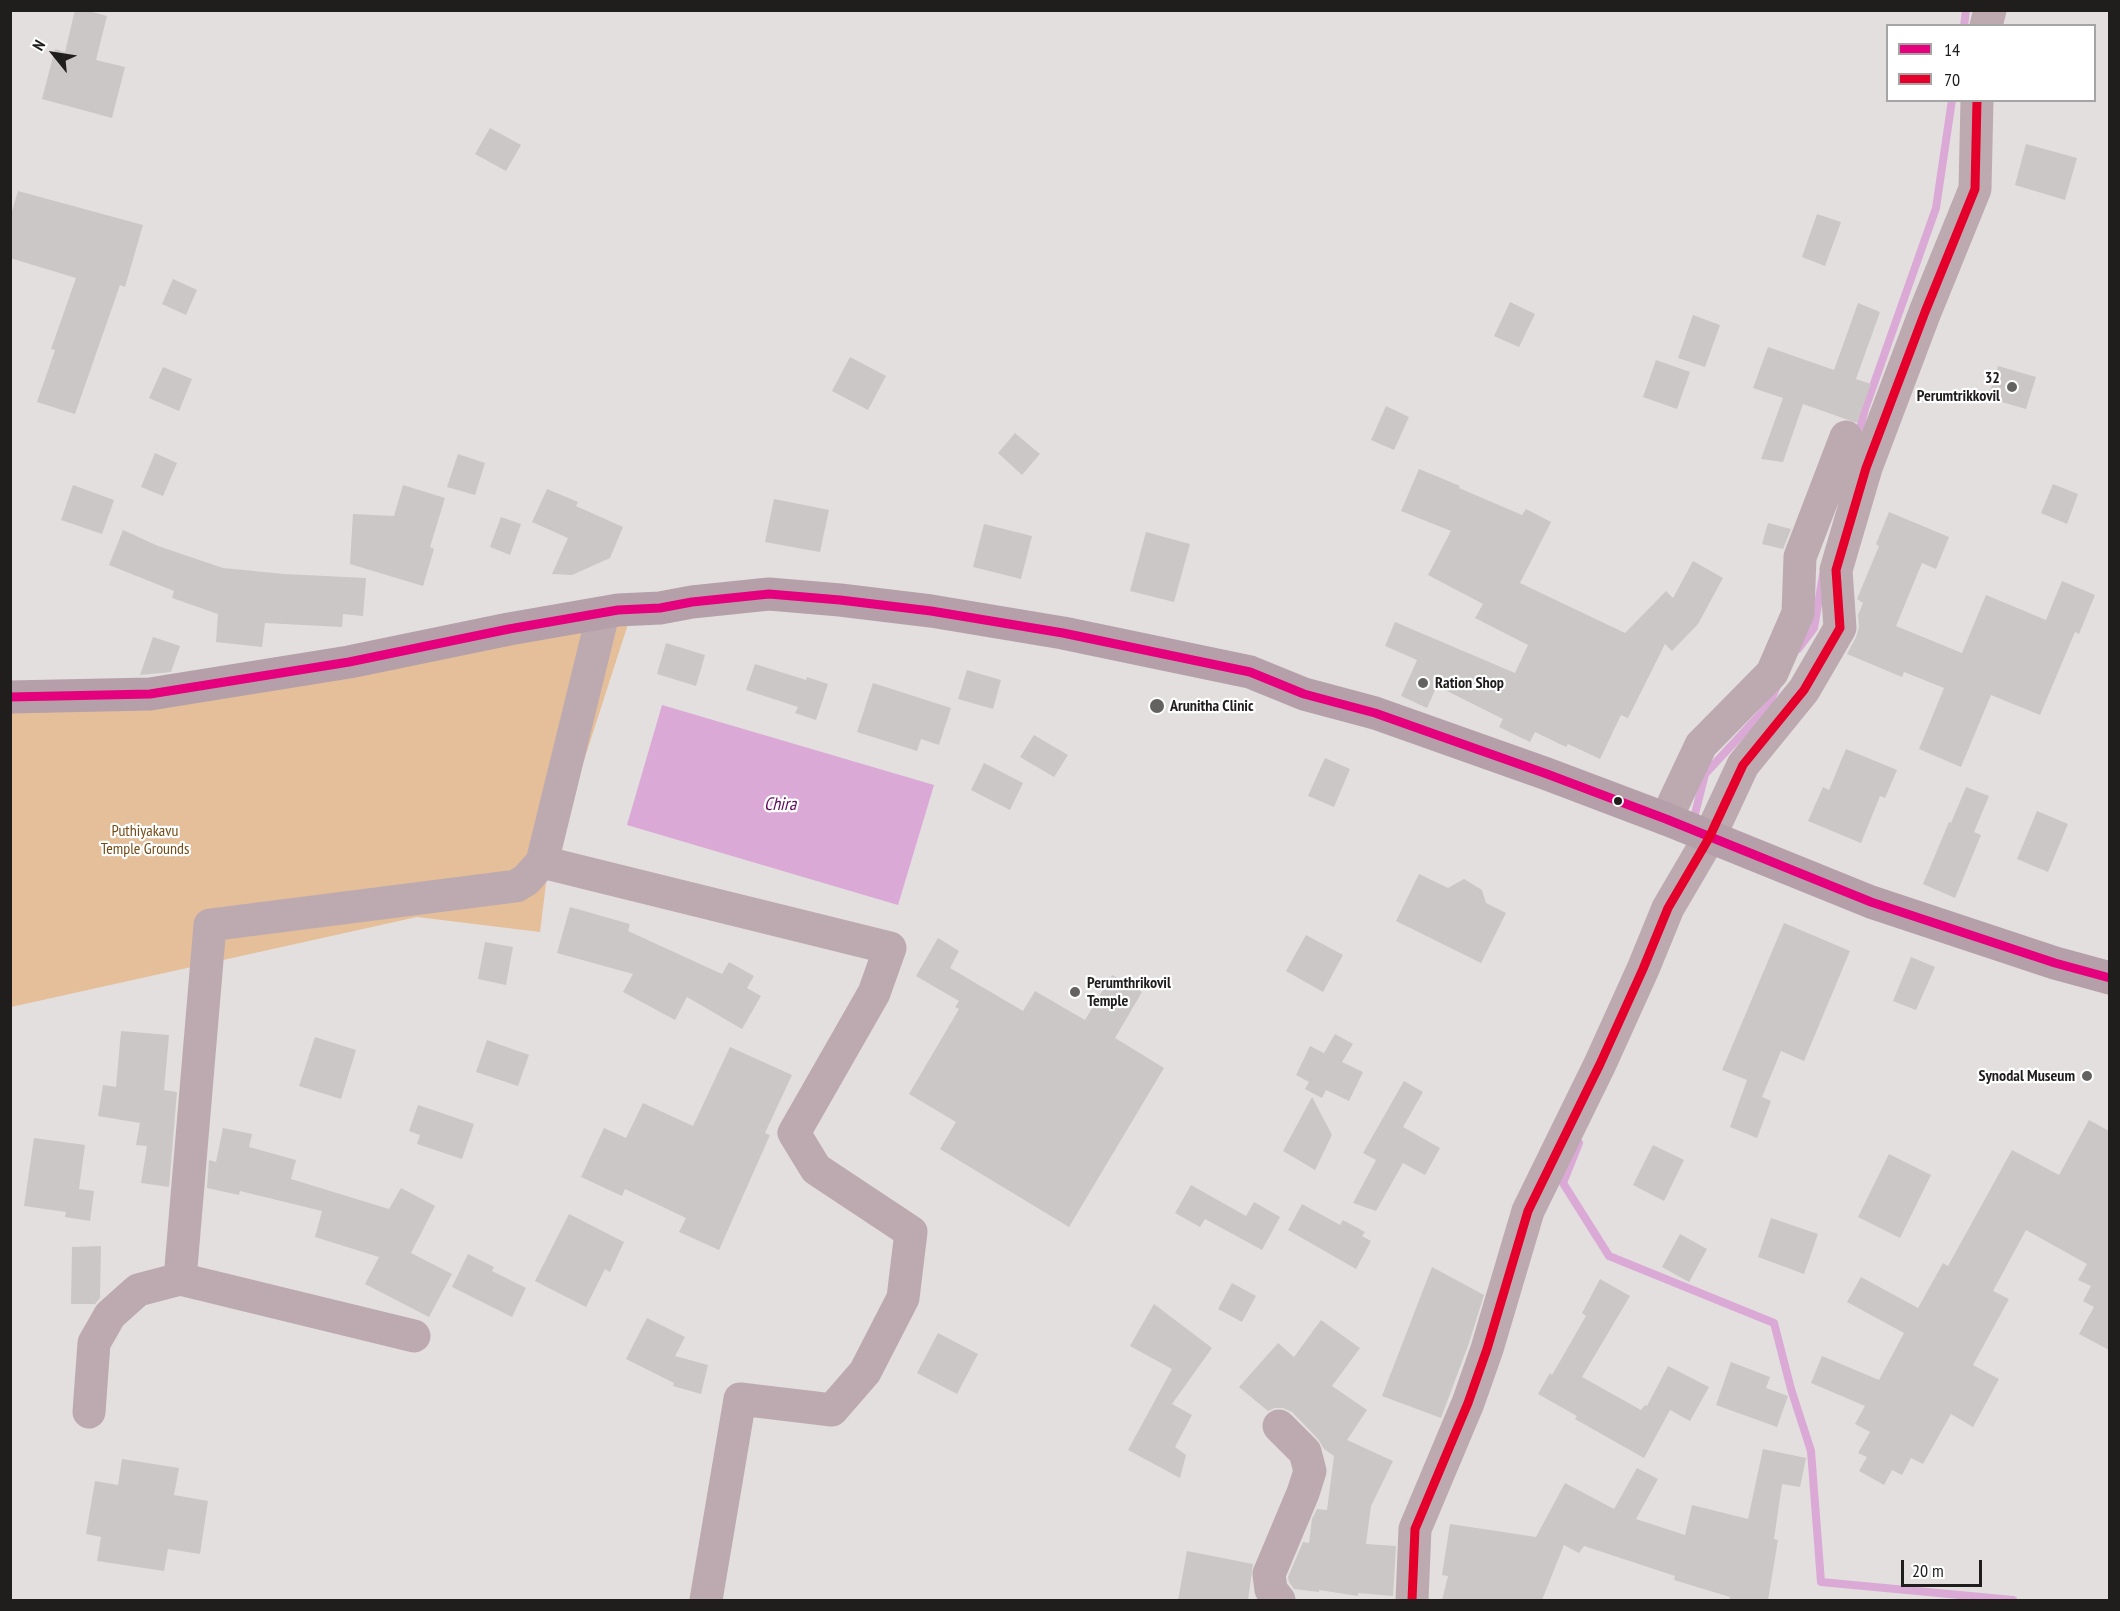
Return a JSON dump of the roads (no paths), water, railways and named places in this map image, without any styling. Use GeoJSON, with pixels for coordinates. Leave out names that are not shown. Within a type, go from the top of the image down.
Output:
{"type":"FeatureCollection","features":[{"type":"Feature","properties":{"kind":"main road"},"geometry":{"type":"LineString","coordinates":[[10,697],[150,694],[349,662],[509,629],[618,610],[660,608],[692,602],[769,594],[931,611],[1063,633],[1250,672],[1304,694],[1375,713],[1536,770],[1666,819],[1708,838],[1871,902],[2055,963],[2109,978]]}},
{"type":"Feature","properties":{"kind":"street"},"geometry":{"type":"LineString","coordinates":[[1412,1600],[1415,1528],[1487,1349],[1528,1211],[1600,1064],[1668,908],[1708,838],[1743,765],[1804,690],[1840,628],[1836,570],[1866,468],[1975,189],[1977,102]]}},
{"type":"Feature","properties":{"kind":"street"},"geometry":{"type":"LineString","coordinates":[[1666,819],[1701,745],[1772,673],[1798,613],[1800,557],[1846,437]]}},
{"type":"Feature","properties":{"kind":"street"},"geometry":{"type":"LineString","coordinates":[[180,1279],[210,925],[516,886],[526,880],[542,862],[603,614]]}},
{"type":"Feature","properties":{"kind":"street"},"geometry":{"type":"LineString","coordinates":[[542,862],[890,948],[874,993],[794,1133],[816,1169],[911,1232],[903,1298],[865,1372],[832,1410],[740,1399],[706,1600]]}},
{"type":"Feature","properties":{"kind":"street"},"geometry":{"type":"LineString","coordinates":[[89,1412],[94,1343],[110,1315],[138,1290],[180,1279],[414,1336]]}},
{"type":"Feature","properties":{"kind":"street"},"geometry":{"type":"LineString","coordinates":[[1279,1426],[1305,1452],[1310,1471],[1269,1574],[1271,1590],[1279,1600]]}},
{"type":"Feature","properties":{"kind":"water","name":"Chira"},"geometry":{"type":"Polygon","coordinates":[[[662,705],[934,785],[898,905],[627,825],[662,705]]]}},
{"type":"Feature","properties":{"kind":"waterway"},"geometry":{"type":"LineString","coordinates":[[1964,24],[1966,10]]}},
{"type":"Feature","properties":{"kind":"waterway"},"geometry":{"type":"LineString","coordinates":[[1857,440],[1865,409],[1936,208],[1952,102]]}},
{"type":"Feature","properties":{"kind":"waterway"},"geometry":{"type":"LineString","coordinates":[[1798,649],[1814,628],[1823,575]]}},
{"type":"Feature","properties":{"kind":"waterway"},"geometry":{"type":"LineString","coordinates":[[1693,822],[1705,774],[1768,706],[1777,686]]}},
{"type":"Feature","properties":{"kind":"waterway"},"geometry":{"type":"LineString","coordinates":[[1579,1143],[1563,1183],[1609,1256],[1774,1323],[1791,1389],[1811,1451],[1821,1582],[2013,1600]]}},
{"type":"Feature","properties":{"kind":"place","name":"32 Perumtrikkovil"},"geometry":{"type":"Point","coordinates":[2012,387]}},
{"type":"Feature","properties":{"kind":"place","name":"Ration Shop"},"geometry":{"type":"Point","coordinates":[1423,683]}},
{"type":"Feature","properties":{"kind":"place","name":"Arunitha Clinic"},"geometry":{"type":"Point","coordinates":[1157,706]}},
{"type":"Feature","properties":{"kind":"place","name":"Perumthrikovil Temple"},"geometry":{"type":"Point","coordinates":[1075,992]}},
{"type":"Feature","properties":{"kind":"place","name":"Synodal Museum"},"geometry":{"type":"Point","coordinates":[2087,1076]}},
{"type":"Feature","properties":{"kind":"park label","name":"Puthiyakavu Temple Grounds"},"geometry":{"type":"Point","coordinates":[145,840]}}]}
